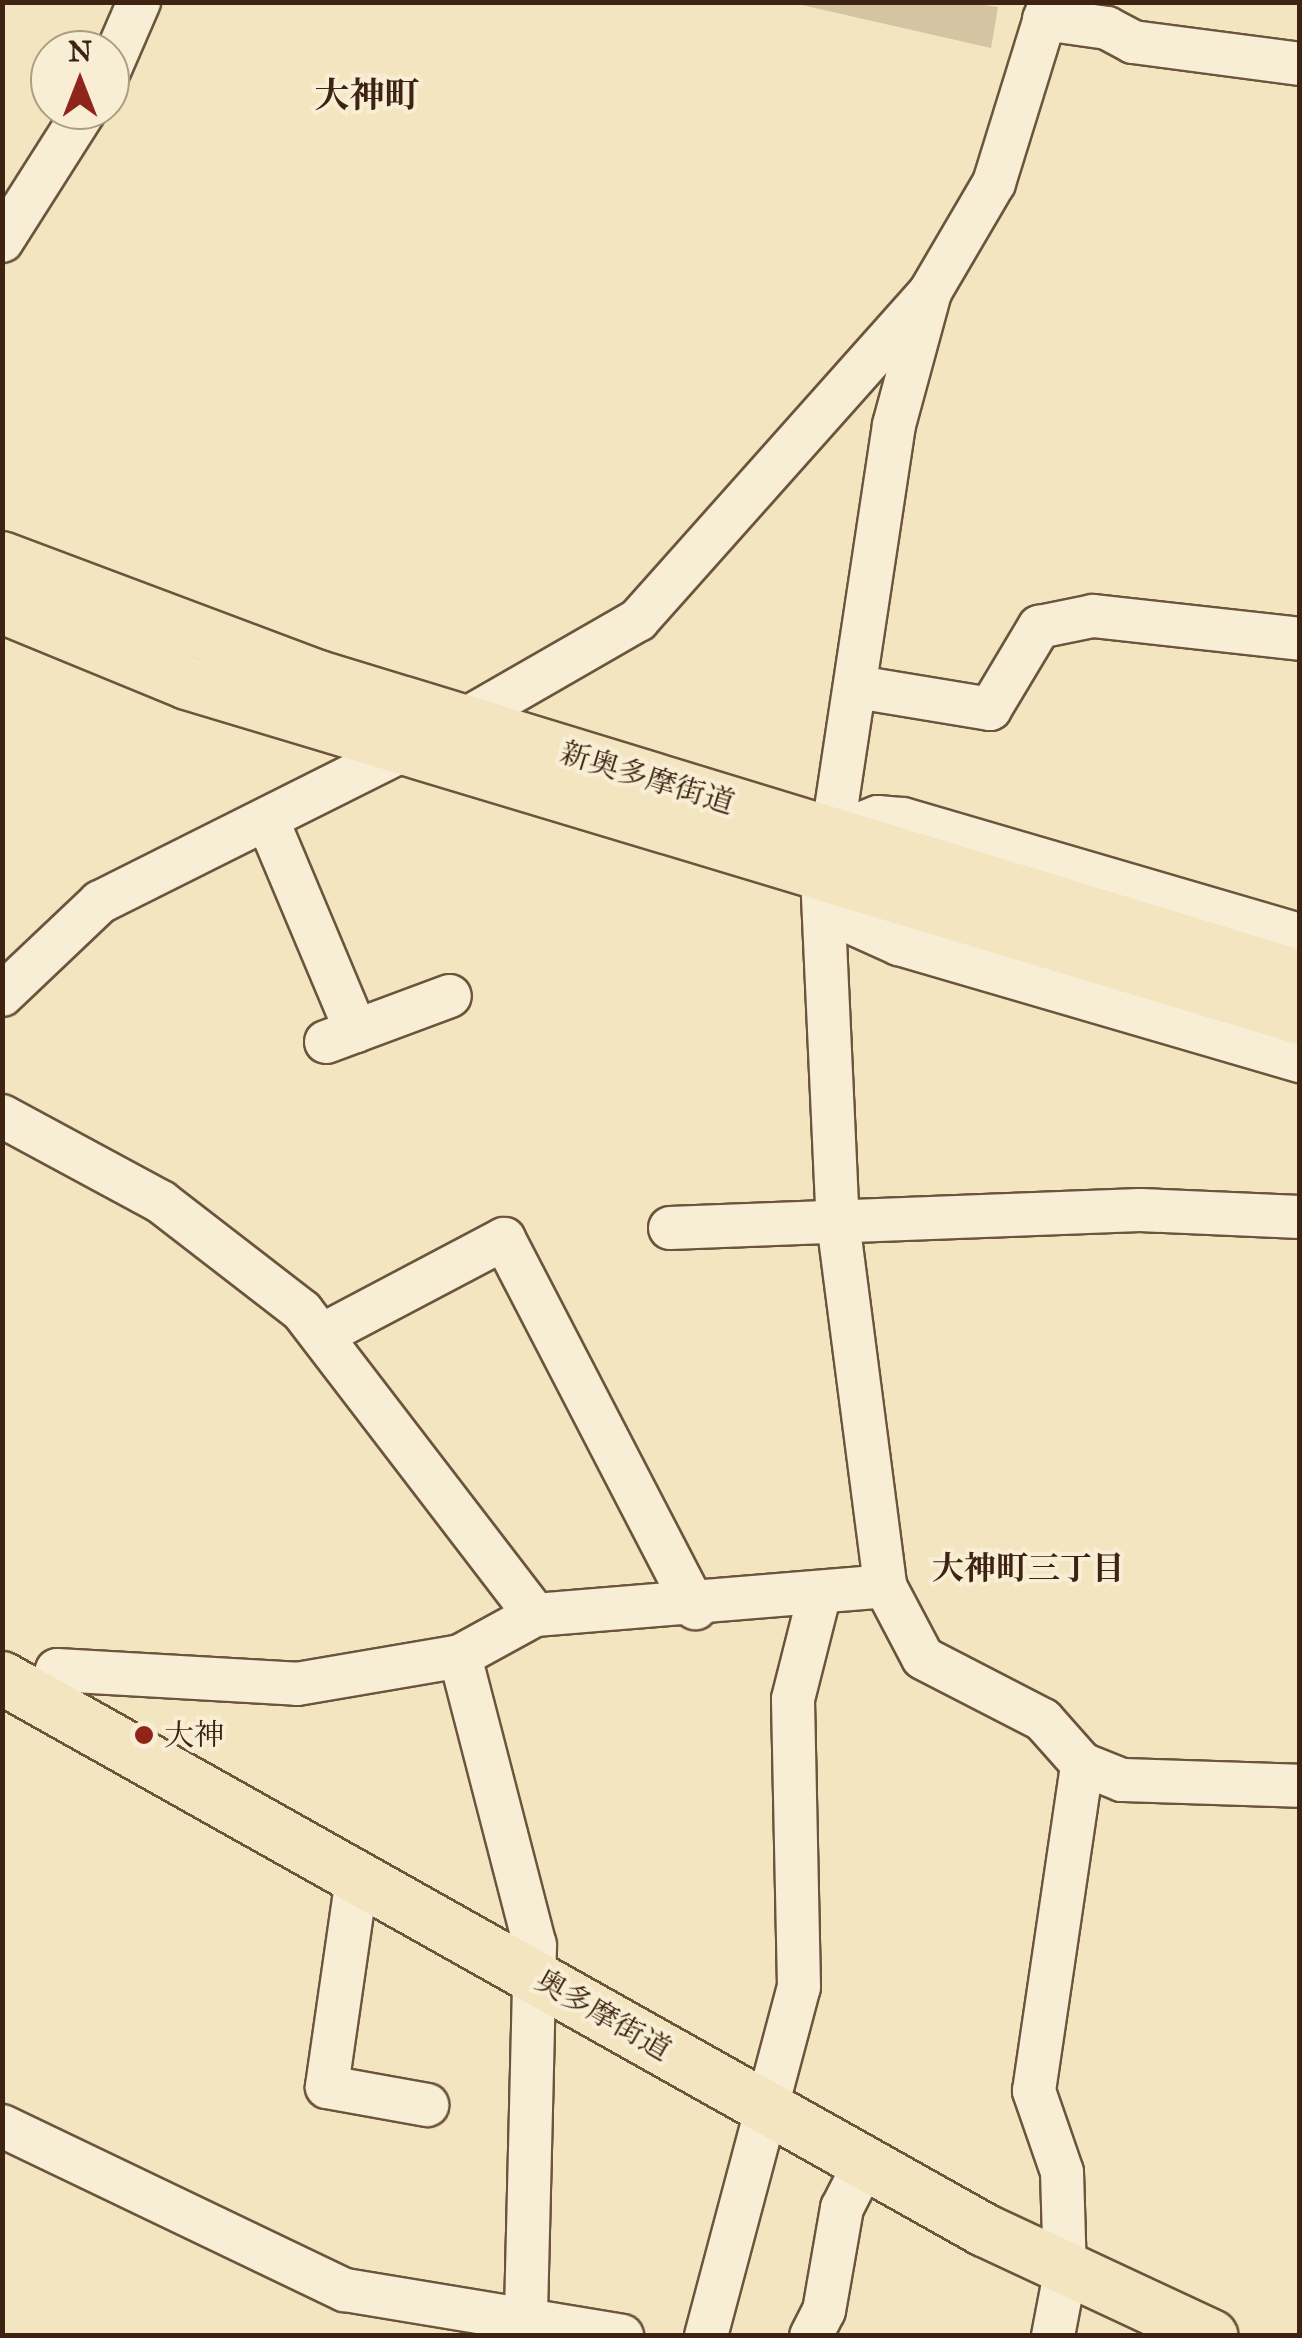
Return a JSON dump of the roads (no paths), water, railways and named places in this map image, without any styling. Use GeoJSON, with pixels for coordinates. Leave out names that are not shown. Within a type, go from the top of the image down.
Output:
{"type":"FeatureCollection","features":[{"type":"Feature","properties":{"kind":"main road","name":"新奥多摩街道"},"geometry":{"type":"LineString","coordinates":[[2,558],[220,644],[464,720],[828,874],[1300,977]]}},
{"type":"Feature","properties":{"kind":"main road","name":"新奥多摩街道"},"geometry":{"type":"LineString","coordinates":[[2,606],[187,683],[1300,1018]]}},
{"type":"Feature","properties":{"kind":"main road","name":"奥多摩街道"},"geometry":{"type":"LineString","coordinates":[[24,1690],[1065,2273],[1212,2336]]}},
{"type":"Feature","properties":{"kind":"street"},"geometry":{"type":"LineString","coordinates":[[127,30],[139,2]]}},
{"type":"Feature","properties":{"kind":"street"},"geometry":{"type":"LineString","coordinates":[[2,995],[100,902],[267,819],[396,748],[464,720],[638,620],[930,292],[994,183],[1048,11],[1107,28],[1134,42],[1300,64]]}},
{"type":"Feature","properties":{"kind":"street"},"geometry":{"type":"LineString","coordinates":[[2,241],[72,130]]}},
{"type":"Feature","properties":{"kind":"street"},"geometry":{"type":"LineString","coordinates":[[930,292],[894,425],[828,874],[838,1222],[885,1586],[923,1658],[1043,1720],[1082,1764],[1122,1780],[1300,1786]]}},
{"type":"Feature","properties":{"kind":"street"},"geometry":{"type":"LineString","coordinates":[[857,687],[990,709],[1039,627],[1093,616],[1300,638]]}},
{"type":"Feature","properties":{"kind":"street"},"geometry":{"type":"LineString","coordinates":[[828,874],[878,817],[903,819],[1300,935]]}},
{"type":"Feature","properties":{"kind":"street"},"geometry":{"type":"LineString","coordinates":[[267,819],[341,1037],[450,996]]}},
{"type":"Feature","properties":{"kind":"street"},"geometry":{"type":"LineString","coordinates":[[828,874],[899,944],[1300,1061]]}},
{"type":"Feature","properties":{"kind":"street"},"geometry":{"type":"LineString","coordinates":[[2,1116],[161,1202],[322,1335],[535,1615]]}},
{"type":"Feature","properties":{"kind":"street"},"geometry":{"type":"LineString","coordinates":[[670,1228],[1140,1210],[1300,1218]]}},
{"type":"Feature","properties":{"kind":"street"},"geometry":{"type":"LineString","coordinates":[[322,1335],[504,1239],[695,1608]]}},
{"type":"Feature","properties":{"kind":"street"},"geometry":{"type":"LineString","coordinates":[[24,1690],[58,1670],[297,1684],[460,1656],[535,1615],[695,1608],[885,1586]]}},
{"type":"Feature","properties":{"kind":"street"},"geometry":{"type":"LineString","coordinates":[[706,2336],[763,2107],[798,1987],[793,1699],[818,1596]]}},
{"type":"Feature","properties":{"kind":"street"},"geometry":{"type":"LineString","coordinates":[[460,1656],[536,1977],[526,2317]]}},
{"type":"Feature","properties":{"kind":"street"},"geometry":{"type":"LineString","coordinates":[[1053,2336],[1065,2273],[1062,2172],[1034,2091],[1082,1764]]}},
{"type":"Feature","properties":{"kind":"street"},"geometry":{"type":"LineString","coordinates":[[357,1878],[327,2087],[427,2105]]}},
{"type":"Feature","properties":{"kind":"street"},"geometry":{"type":"LineString","coordinates":[[2,2126],[345,2290],[526,2317],[622,2336]]}},
{"type":"Feature","properties":{"kind":"street"},"geometry":{"type":"LineString","coordinates":[[810,2336],[824,2311],[842,2208],[865,2164]]}},
{"type":"Feature","properties":{"kind":"place","name":"大神"},"geometry":{"type":"Point","coordinates":[144,1735]}},
{"type":"Feature","properties":{"kind":"district","name":"大神町"},"geometry":{"type":"Point","coordinates":[367,96]}},
{"type":"Feature","properties":{"kind":"district","name":"大神町三丁目"},"geometry":{"type":"Point","coordinates":[1028,1569]}}]}
